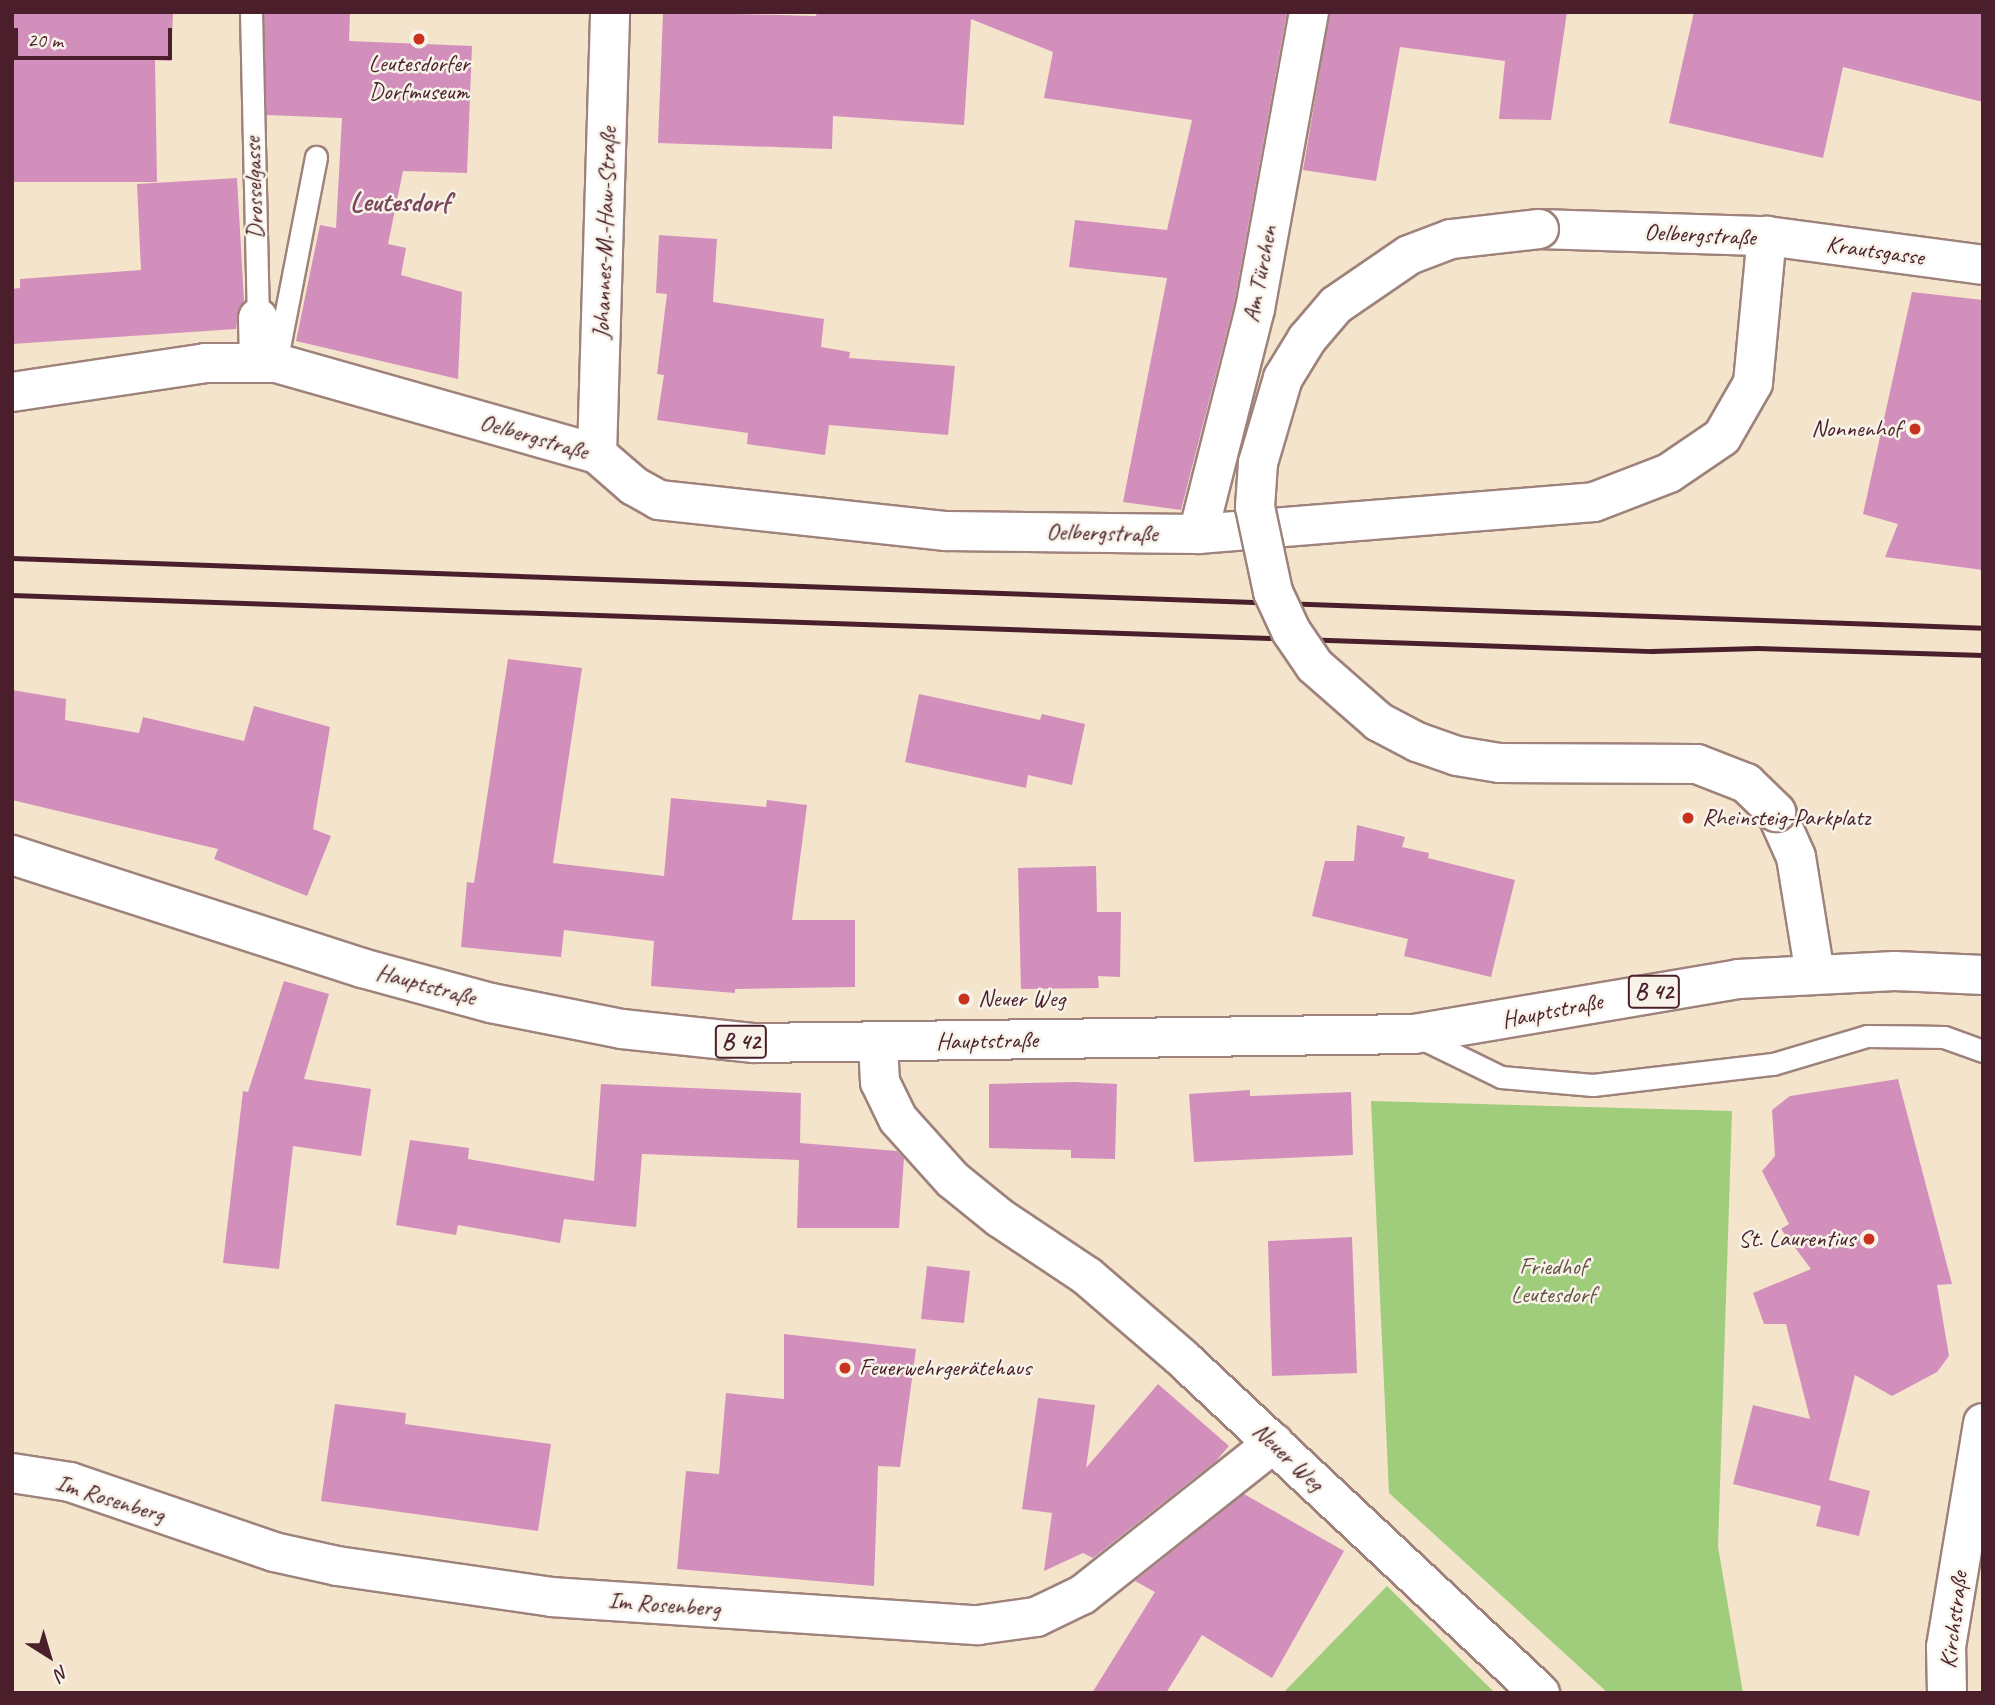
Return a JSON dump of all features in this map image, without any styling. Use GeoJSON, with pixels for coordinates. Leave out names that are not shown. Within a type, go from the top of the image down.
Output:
{"type":"FeatureCollection","features":[{"type":"Feature","properties":{"kind":"street","name":"Johannes-M.-Haw-Straße"},"geometry":{"type":"LineString","coordinates":[[597,454],[610,12]]}},
{"type":"Feature","properties":{"kind":"street","name":"Am Türchen"},"geometry":{"type":"LineString","coordinates":[[1198,534],[1255,309],[1308,12]]}},
{"type":"Feature","properties":{"kind":"street","name":"Oelbergstraße"},"geometry":{"type":"LineString","coordinates":[[12,392],[205,363],[268,363],[597,454],[634,486],[659,500],[694,506],[946,531],[1198,534],[1594,502],[1669,473],[1722,437],[1753,383],[1766,236],[1539,229],[1451,239],[1409,255],[1370,277],[1336,305],[1307,339],[1283,378],[1258,463],[1255,507],[1273,592],[1291,631],[1330,681],[1378,722],[1417,743],[1457,756],[1499,762],[1697,764],[1746,783],[1776,812],[1796,857],[1815,974]]}},
{"type":"Feature","properties":{"kind":"street","name":"Krautsgasse"},"geometry":{"type":"LineString","coordinates":[[1766,236],[1983,265]]}},
{"type":"Feature","properties":{"kind":"street","name":"Drosselgasse"},"geometry":{"type":"LineString","coordinates":[[258,318],[268,363]]}},
{"type":"Feature","properties":{"kind":"street","name":"Hauptstraße"},"geometry":{"type":"LineString","coordinates":[[12,855],[362,968],[491,1003],[688,1038],[878,1044],[1414,1034],[1666,990],[1815,974],[1983,975]]}},
{"type":"Feature","properties":{"kind":"street","name":"Neuer Weg"},"geometry":{"type":"LineString","coordinates":[[878,1044],[880,1082],[898,1119],[953,1180],[1000,1218],[1087,1276],[1274,1443],[1540,1693]]}},
{"type":"Feature","properties":{"kind":"street","name":"Kirchstraße"},"geometry":{"type":"LineString","coordinates":[[1947,1693],[1946,1647],[1983,1423]]}},
{"type":"Feature","properties":{"kind":"street","name":"Im Rosenberg"},"geometry":{"type":"LineString","coordinates":[[12,1474],[70,1482],[274,1552],[337,1566],[551,1597],[978,1625],[1037,1617],[1082,1595],[1274,1443]]}},
{"type":"Feature","properties":{"kind":"lane","name":"Drosselgasse"},"geometry":{"type":"LineString","coordinates":[[251,12],[258,318]]}},
{"type":"Feature","properties":{"kind":"lane"},"geometry":{"type":"LineString","coordinates":[[268,363],[316,157]]}},
{"type":"Feature","properties":{"kind":"lane"},"geometry":{"type":"LineString","coordinates":[[1414,1034],[1501,1077],[1593,1085],[1773,1064],[1867,1036],[1944,1037],[1983,1051]]}},
{"type":"Feature","properties":{"kind":"green space","name":"Friedhof Leutesdorf"},"geometry":{"type":"Polygon","coordinates":[[[1371,1101],[1732,1111],[1718,1547],[1743,1693],[1608,1693],[1389,1493],[1371,1101]]]}},
{"type":"Feature","properties":{"kind":"green space"},"geometry":{"type":"Polygon","coordinates":[[[1387,1586],[1495,1693],[1283,1693],[1387,1586]]]}},
{"type":"Feature","properties":{"kind":"building"},"geometry":{"type":"Polygon","coordinates":[[[12,12],[173,14],[171,61],[155,60],[157,182],[12,182],[12,12]]]}},
{"type":"Feature","properties":{"kind":"building"},"geometry":{"type":"Polygon","coordinates":[[[264,12],[350,12],[349,41],[472,46],[467,173],[403,171],[388,244],[406,248],[401,275],[462,292],[458,379],[296,341],[320,225],[336,228],[342,118],[266,115],[264,12]]]}},
{"type":"Feature","properties":{"kind":"building"},"geometry":{"type":"Polygon","coordinates":[[[663,12],[816,16],[817,12],[1287,12],[1234,304],[1181,510],[1123,502],[1167,278],[1069,267],[1075,220],[1167,230],[1192,120],[1044,98],[1053,52],[971,19],[964,125],[833,116],[832,149],[658,143],[663,12]]]}},
{"type":"Feature","properties":{"kind":"building"},"geometry":{"type":"Polygon","coordinates":[[[1330,12],[1567,12],[1551,120],[1499,119],[1505,61],[1400,47],[1376,181],[1303,170],[1330,12]]]}},
{"type":"Feature","properties":{"kind":"building"},"geometry":{"type":"Polygon","coordinates":[[[1694,12],[1983,12],[1983,102],[1843,67],[1823,158],[1669,123],[1694,12]]]}},
{"type":"Feature","properties":{"kind":"building"},"geometry":{"type":"Polygon","coordinates":[[[237,178],[244,301],[239,308],[236,329],[12,344],[12,289],[20,288],[20,279],[141,270],[137,184],[237,178]]]}},
{"type":"Feature","properties":{"kind":"building"},"geometry":{"type":"Polygon","coordinates":[[[659,235],[717,239],[713,302],[824,319],[821,347],[850,352],[849,358],[955,366],[948,435],[829,425],[825,455],[747,444],[748,433],[657,420],[664,375],[657,374],[667,294],[656,293],[659,235]]]}},
{"type":"Feature","properties":{"kind":"building"},"geometry":{"type":"Polygon","coordinates":[[[1912,292],[1983,300],[1983,570],[1885,557],[1898,524],[1863,514],[1912,292]]]}},
{"type":"Feature","properties":{"kind":"building"},"geometry":{"type":"Polygon","coordinates":[[[508,659],[582,668],[553,863],[664,876],[671,798],[766,807],[767,800],[807,805],[792,920],[855,920],[855,987],[735,989],[735,993],[651,986],[654,941],[564,930],[561,957],[461,947],[467,882],[474,883],[508,659]]]}},
{"type":"Feature","properties":{"kind":"building"},"geometry":{"type":"Polygon","coordinates":[[[12,690],[66,699],[65,720],[139,733],[143,717],[244,741],[254,706],[330,727],[313,829],[331,836],[307,896],[214,859],[218,849],[12,800],[12,690]]]}},
{"type":"Feature","properties":{"kind":"building"},"geometry":{"type":"Polygon","coordinates":[[[919,694],[1040,720],[1042,714],[1085,724],[1072,785],[1028,775],[1026,788],[905,762],[919,694]]]}},
{"type":"Feature","properties":{"kind":"building"},"geometry":{"type":"Polygon","coordinates":[[[1357,825],[1405,837],[1402,847],[1429,853],[1428,858],[1515,880],[1491,977],[1404,956],[1408,939],[1312,916],[1325,861],[1354,861],[1357,825]]]}},
{"type":"Feature","properties":{"kind":"building"},"geometry":{"type":"Polygon","coordinates":[[[1096,866],[1097,912],[1121,912],[1120,977],[1098,976],[1099,988],[1021,989],[1018,868],[1096,866]]]}},
{"type":"Feature","properties":{"kind":"building"},"geometry":{"type":"Polygon","coordinates":[[[284,981],[329,994],[304,1079],[371,1089],[361,1156],[293,1146],[279,1269],[223,1263],[243,1091],[248,1092],[284,981]]]}},
{"type":"Feature","properties":{"kind":"building","name":"St. Laurentius"},"geometry":{"type":"Polygon","coordinates":[[[1898,1079],[1952,1284],[1937,1285],[1949,1356],[1937,1372],[1892,1396],[1855,1375],[1829,1480],[1870,1491],[1859,1536],[1816,1526],[1821,1506],[1733,1484],[1753,1405],[1810,1419],[1786,1324],[1764,1324],[1753,1293],[1811,1269],[1781,1229],[1789,1224],[1762,1171],[1775,1156],[1772,1110],[1790,1096],[1898,1079]]]}},
{"type":"Feature","properties":{"kind":"building"},"geometry":{"type":"Polygon","coordinates":[[[601,1084],[801,1093],[800,1143],[897,1151],[904,1158],[899,1228],[797,1228],[799,1160],[642,1154],[636,1227],[564,1219],[560,1243],[458,1225],[456,1235],[396,1225],[410,1140],[469,1148],[468,1159],[594,1181],[601,1084]]]}},
{"type":"Feature","properties":{"kind":"building"},"geometry":{"type":"Polygon","coordinates":[[[989,1084],[1117,1084],[1115,1159],[1071,1158],[1071,1150],[989,1148],[989,1084]]]}},
{"type":"Feature","properties":{"kind":"building"},"geometry":{"type":"Polygon","coordinates":[[[1250,1090],[1250,1096],[1351,1092],[1353,1155],[1194,1162],[1189,1094],[1250,1090]]]}},
{"type":"Feature","properties":{"kind":"building"},"geometry":{"type":"Polygon","coordinates":[[[1352,1237],[1357,1373],[1272,1376],[1268,1241],[1352,1237]]]}},
{"type":"Feature","properties":{"kind":"building"},"geometry":{"type":"Polygon","coordinates":[[[927,1266],[970,1271],[964,1323],[921,1319],[927,1266]]]}},
{"type":"Feature","properties":{"kind":"building"},"geometry":{"type":"Polygon","coordinates":[[[784,1334],[916,1349],[900,1467],[878,1466],[874,1586],[677,1569],[686,1471],[719,1474],[726,1393],[784,1399],[784,1334]]]}},
{"type":"Feature","properties":{"kind":"building"},"geometry":{"type":"Polygon","coordinates":[[[1158,1384],[1229,1446],[1216,1461],[1093,1558],[1083,1553],[1044,1571],[1052,1513],[1022,1509],[1038,1398],[1095,1405],[1086,1468],[1158,1384]]]}},
{"type":"Feature","properties":{"kind":"building"},"geometry":{"type":"Polygon","coordinates":[[[335,1404],[406,1413],[405,1424],[551,1444],[538,1531],[321,1501],[335,1404]]]}},
{"type":"Feature","properties":{"kind":"building"},"geometry":{"type":"Polygon","coordinates":[[[1244,1494],[1344,1551],[1272,1678],[1202,1635],[1166,1693],[1092,1693],[1155,1592],[1135,1581],[1244,1494]]]}},
{"type":"Feature","properties":{"kind":"railway"},"geometry":{"type":"LineString","coordinates":[[12,558],[1983,628]]}},
{"type":"Feature","properties":{"kind":"railway"},"geometry":{"type":"LineString","coordinates":[[12,595],[1652,651],[1757,648],[1983,655]]}},
{"type":"Feature","properties":{"kind":"place","name":"Leutesdorfer Dorfmuseum"},"geometry":{"type":"Point","coordinates":[419,39]}},
{"type":"Feature","properties":{"kind":"place","name":"Nonnenhof"},"geometry":{"type":"Point","coordinates":[1915,429]}},
{"type":"Feature","properties":{"kind":"place","name":"Rheinsteig-Parkplatz"},"geometry":{"type":"Point","coordinates":[1688,818]}},
{"type":"Feature","properties":{"kind":"place","name":"Neuer Weg"},"geometry":{"type":"Point","coordinates":[964,999]}},
{"type":"Feature","properties":{"kind":"place","name":"St. Laurentius"},"geometry":{"type":"Point","coordinates":[1869,1239]}},
{"type":"Feature","properties":{"kind":"place","name":"Feuerwehrgerätehaus"},"geometry":{"type":"Point","coordinates":[845,1368]}},
{"type":"Feature","properties":{"kind":"district","name":"Leutesdorf"},"geometry":{"type":"Point","coordinates":[400,202]}}]}
